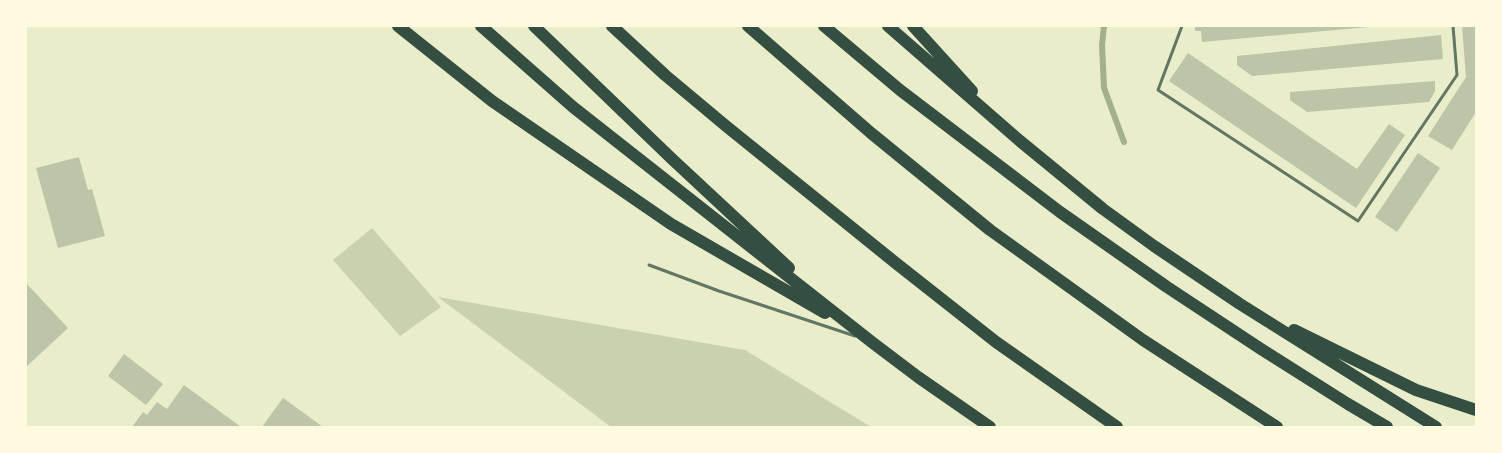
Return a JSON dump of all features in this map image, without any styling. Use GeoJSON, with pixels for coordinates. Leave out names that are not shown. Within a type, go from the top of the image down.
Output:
{"type":"FeatureCollection","features":[{"type":"Feature","properties":{"kind":"highway"},"geometry":{"type":"LineString","coordinates":[[398,26],[492,101],[671,224],[817,308],[873,343]]}},
{"type":"Feature","properties":{"kind":"highway"},"geometry":{"type":"LineString","coordinates":[[481,26],[573,107],[873,343],[918,377],[990,427]]}},
{"type":"Feature","properties":{"kind":"highway"},"geometry":{"type":"LineString","coordinates":[[534,26],[725,208],[873,343]]}},
{"type":"Feature","properties":{"kind":"highway"},"geometry":{"type":"LineString","coordinates":[[612,26],[665,75],[726,126],[897,264],[996,342],[1117,427]]}},
{"type":"Feature","properties":{"kind":"highway"},"geometry":{"type":"LineString","coordinates":[[748,26],[871,133],[990,230],[1143,340],[1277,427]]}},
{"type":"Feature","properties":{"kind":"highway"},"geometry":{"type":"LineString","coordinates":[[824,26],[900,90],[1060,212],[1167,287],[1261,349],[1387,427]]}},
{"type":"Feature","properties":{"kind":"highway"},"geometry":{"type":"LineString","coordinates":[[888,26],[1020,141],[1122,223],[1240,304],[1436,427]]}},
{"type":"Feature","properties":{"kind":"highway"},"geometry":{"type":"LineString","coordinates":[[913,26],[1020,141]]}},
{"type":"Feature","properties":{"kind":"highway"},"geometry":{"type":"LineString","coordinates":[[1240,304],[1416,390],[1476,410]]}},
{"type":"Feature","properties":{"kind":"lane"},"geometry":{"type":"LineString","coordinates":[[1182,26],[1158,90],[1358,221],[1457,75],[1453,26]]}},
{"type":"Feature","properties":{"kind":"lane"},"geometry":{"type":"LineString","coordinates":[[649,265],[719,291],[832,327],[873,343]]}},
{"type":"Feature","properties":{"kind":"green space"},"geometry":{"type":"Polygon","coordinates":[[[372,228],[441,307],[400,336],[333,260],[372,228]]]}},
{"type":"Feature","properties":{"kind":"green space"},"geometry":{"type":"Polygon","coordinates":[[[438,297],[745,350],[871,427],[611,427],[438,297]]]}},
{"type":"Feature","properties":{"kind":"building"},"geometry":{"type":"Polygon","coordinates":[[[1195,26],[1369,27],[1202,42],[1201,31],[1195,31],[1195,26]]]}},
{"type":"Feature","properties":{"kind":"building"},"geometry":{"type":"Polygon","coordinates":[[[1462,26],[1476,26],[1476,112],[1452,150],[1428,136],[1466,77],[1462,26]]]}},
{"type":"Feature","properties":{"kind":"building"},"geometry":{"type":"Polygon","coordinates":[[[1441,35],[1443,59],[1252,76],[1237,65],[1237,56],[1441,35]]]}},
{"type":"Feature","properties":{"kind":"building"},"geometry":{"type":"Polygon","coordinates":[[[1188,53],[1357,169],[1389,124],[1405,135],[1356,208],[1169,81],[1188,53]]]}},
{"type":"Feature","properties":{"kind":"building"},"geometry":{"type":"Polygon","coordinates":[[[1435,81],[1435,91],[1429,102],[1307,112],[1290,100],[1290,92],[1435,81]]]}},
{"type":"Feature","properties":{"kind":"building"},"geometry":{"type":"Polygon","coordinates":[[[1418,153],[1440,168],[1397,232],[1375,217],[1418,153]]]}},
{"type":"Feature","properties":{"kind":"building"},"geometry":{"type":"Polygon","coordinates":[[[79,157],[88,190],[92,189],[105,236],[58,248],[36,168],[79,157]]]}},
{"type":"Feature","properties":{"kind":"building"},"geometry":{"type":"Polygon","coordinates":[[[26,283],[68,328],[26,367],[26,283]]]}},
{"type":"Feature","properties":{"kind":"building"},"geometry":{"type":"Polygon","coordinates":[[[124,354],[163,384],[146,405],[108,376],[124,354]]]}},
{"type":"Feature","properties":{"kind":"building"},"geometry":{"type":"Polygon","coordinates":[[[184,385],[241,427],[132,427],[143,412],[147,415],[157,402],[167,409],[184,385]]]}},
{"type":"Feature","properties":{"kind":"building"},"geometry":{"type":"Polygon","coordinates":[[[283,398],[323,427],[262,427],[283,398]]]}},
{"type":"Feature","properties":{"kind":"waterway"},"geometry":{"type":"LineString","coordinates":[[1104,26],[1102,45],[1104,88],[1124,142]]}}]}
